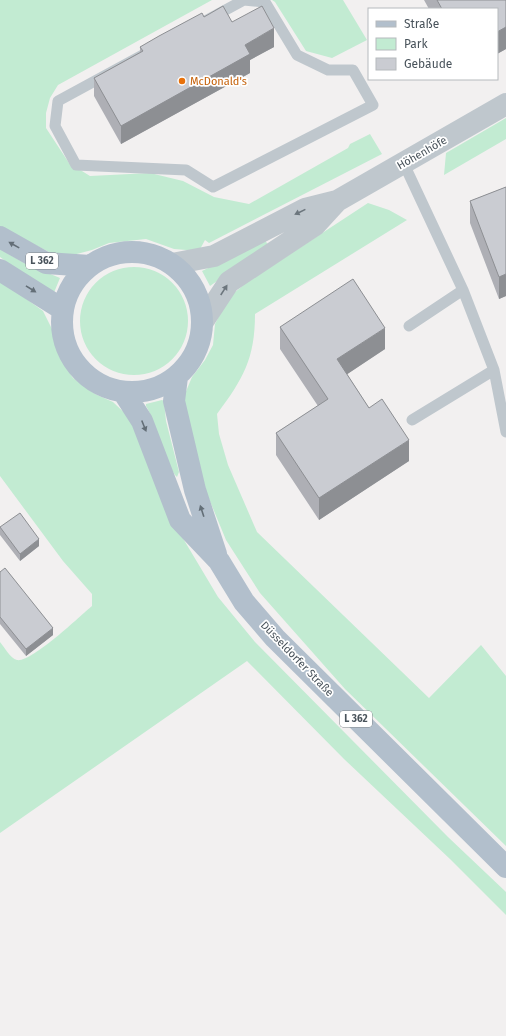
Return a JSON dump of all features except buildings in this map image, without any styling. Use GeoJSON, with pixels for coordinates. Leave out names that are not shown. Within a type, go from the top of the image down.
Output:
{"type":"FeatureCollection","features":[{"type":"Feature","properties":{"kind":"main road","name":"L 362"},"geometry":{"type":"LineString","coordinates":[[0,237],[46,263],[90,266]]}},
{"type":"Feature","properties":{"kind":"main road"},"geometry":{"type":"LineString","coordinates":[[131,252],[152,255],[172,264],[188,280],[199,300],[202,323],[199,343],[190,362],[176,377],[161,387],[143,392],[124,393],[102,386],[82,373],[69,354],[62,332],[62,309],[77,278],[90,266],[109,255],[131,252]]}},
{"type":"Feature","properties":{"kind":"main road","name":"L 362"},"geometry":{"type":"LineString","coordinates":[[0,270],[62,309]]}},
{"type":"Feature","properties":{"kind":"main road","name":"Düsseldorfer Straße"},"geometry":{"type":"LineString","coordinates":[[176,377],[174,401],[195,490],[219,561]]}},
{"type":"Feature","properties":{"kind":"main road","name":"Düsseldorfer Straße"},"geometry":{"type":"LineString","coordinates":[[124,393],[142,421],[180,520],[219,561],[244,602],[275,638],[506,867]]}},
{"type":"Feature","properties":{"kind":"street","name":"Höhenhöfe"},"geometry":{"type":"LineString","coordinates":[[172,264],[214,256],[305,209],[337,200],[404,164],[506,104]]}},
{"type":"Feature","properties":{"kind":"street","name":"Höhenhöfe"},"geometry":{"type":"LineString","coordinates":[[202,323],[229,282],[315,225],[337,200]]}},
{"type":"Feature","properties":{"kind":"lane"},"geometry":{"type":"LineString","coordinates":[[244,0],[265,2],[297,55],[328,70],[353,70],[373,105],[213,187],[186,170],[76,165],[55,126],[58,100],[244,0]]}},
{"type":"Feature","properties":{"kind":"lane"},"geometry":{"type":"LineString","coordinates":[[404,164],[463,290],[494,370],[506,432]]}},
{"type":"Feature","properties":{"kind":"lane"},"geometry":{"type":"LineString","coordinates":[[409,326],[463,290]]}},
{"type":"Feature","properties":{"kind":"lane"},"geometry":{"type":"LineString","coordinates":[[412,420],[494,370]]}},
{"type":"Feature","properties":{"kind":"green space"},"geometry":{"type":"Polygon","coordinates":[[[0,0],[212,0],[58,85],[50,98],[46,113],[46,128],[69,163],[90,176],[150,173],[183,181],[214,197],[249,204],[348,148],[350,144],[370,134],[382,154],[209,243],[205,240],[199,251],[174,249],[146,239],[109,243],[92,250],[73,255],[51,253],[0,227],[0,0]]]}},
{"type":"Feature","properties":{"kind":"green space"},"geometry":{"type":"Polygon","coordinates":[[[272,0],[343,0],[367,40],[332,58],[306,51],[275,2],[272,0]]]}},
{"type":"Feature","properties":{"kind":"green space"},"geometry":{"type":"Polygon","coordinates":[[[506,118],[506,139],[444,175],[446,153],[506,118]]]}},
{"type":"Feature","properties":{"kind":"green space"},"geometry":{"type":"Polygon","coordinates":[[[368,203],[389,210],[407,220],[255,314],[253,344],[246,368],[234,390],[217,414],[219,434],[228,465],[257,532],[429,698],[481,645],[506,676],[506,846],[345,689],[260,593],[226,540],[207,494],[182,401],[192,377],[205,360],[213,345],[215,324],[228,298],[246,283],[368,203]]]}},
{"type":"Feature","properties":{"kind":"green space"},"geometry":{"type":"Polygon","coordinates":[[[265,240],[268,245],[210,286],[202,271],[265,240]]]}},
{"type":"Feature","properties":{"kind":"green space"},"geometry":{"type":"Polygon","coordinates":[[[0,249],[24,263],[60,278],[53,295],[0,257],[0,249]]]}},
{"type":"Feature","properties":{"kind":"green space"},"geometry":{"type":"Polygon","coordinates":[[[134,267],[155,271],[172,283],[184,300],[188,321],[184,342],[172,359],[155,371],[134,375],[113,371],[96,359],[84,342],[80,321],[84,300],[96,283],[113,271],[134,267]]]}},
{"type":"Feature","properties":{"kind":"green space"},"geometry":{"type":"Polygon","coordinates":[[[0,280],[43,311],[54,333],[60,358],[73,378],[95,394],[113,402],[130,418],[178,530],[218,597],[255,642],[448,837],[506,892],[506,915],[450,859],[344,759],[247,661],[0,833],[0,642],[14,659],[24,659],[44,647],[92,606],[92,594],[63,561],[0,476],[0,280]]]}},
{"type":"Feature","properties":{"kind":"green space"},"geometry":{"type":"Polygon","coordinates":[[[162,400],[164,401],[166,421],[179,472],[177,477],[165,455],[154,423],[146,406],[146,404],[162,400]]]}},
{"type":"Feature","properties":{"kind":"place","name":"McDonald's"},"geometry":{"type":"Point","coordinates":[182,81]}}]}
